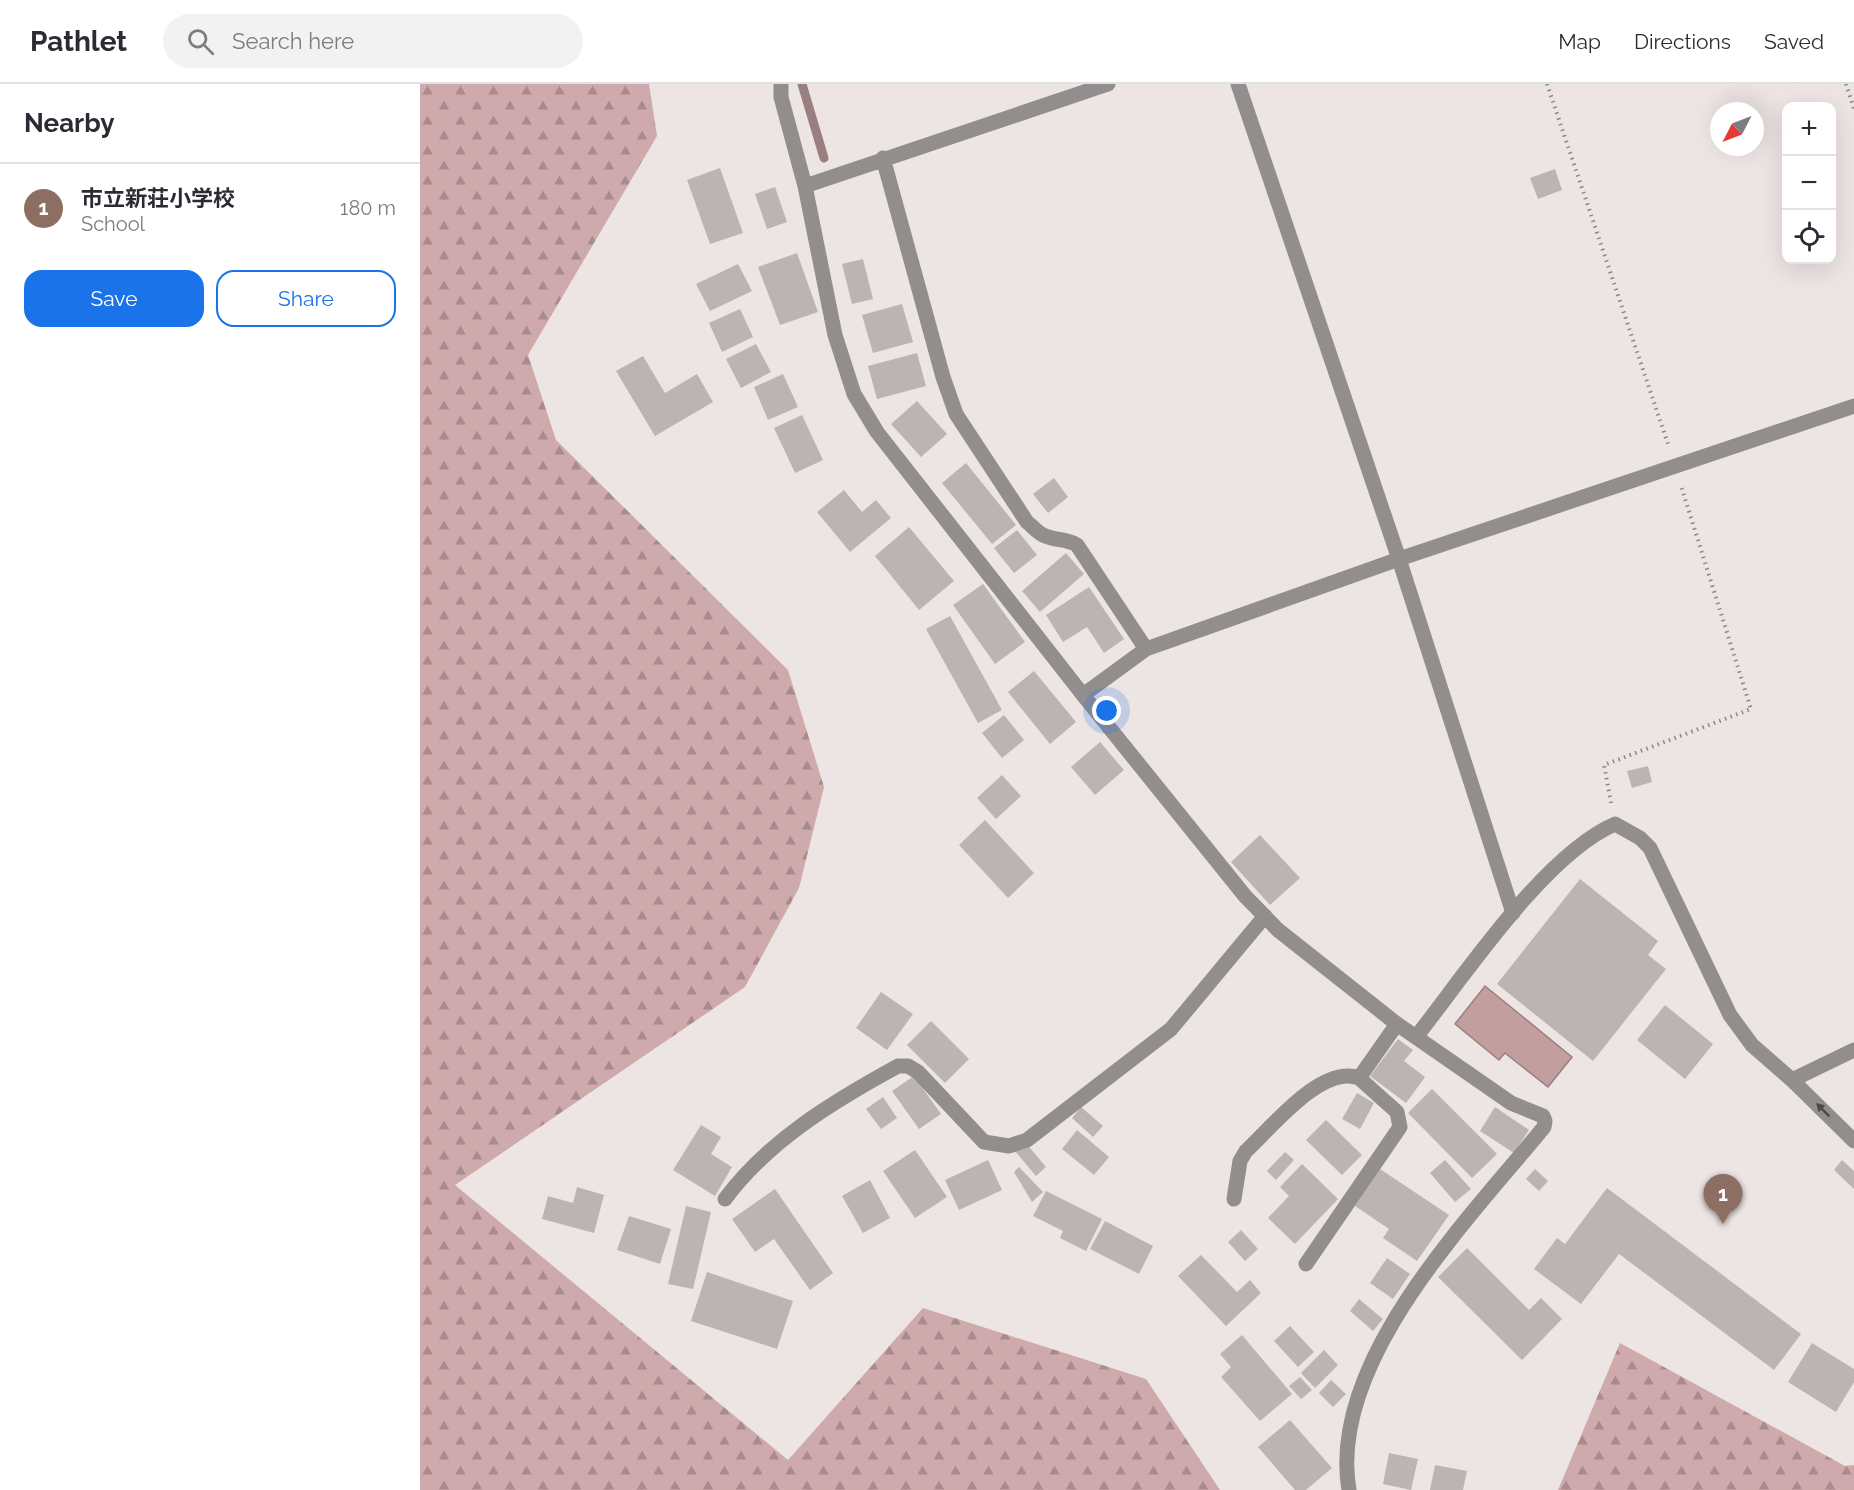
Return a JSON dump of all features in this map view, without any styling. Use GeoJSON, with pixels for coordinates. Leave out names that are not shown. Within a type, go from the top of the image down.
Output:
{"type":"FeatureCollection","features":[{"type":"Feature","properties":{"kind":"street"},"geometry":{"type":"LineString","coordinates":[[781,84],[781,97],[806,186],[835,335],[854,394],[877,432],[1083,695],[1245,896],[1278,930],[1397,1024],[1511,1103],[1543,1116],[1544,1127],[1411,1293],[1384,1336],[1361,1387],[1349,1439],[1346,1471],[1349,1490]]}},
{"type":"Feature","properties":{"kind":"street"},"geometry":{"type":"LineString","coordinates":[[806,186],[1108,84]]}},
{"type":"Feature","properties":{"kind":"street"},"geometry":{"type":"LineString","coordinates":[[1238,84],[1399,559],[1514,913]]}},
{"type":"Feature","properties":{"kind":"street"},"geometry":{"type":"LineString","coordinates":[[884,158],[943,377],[956,414],[1027,522],[1042,535],[1055,539],[1067,539],[1077,545],[1146,649]]}},
{"type":"Feature","properties":{"kind":"street"},"geometry":{"type":"LineString","coordinates":[[1083,695],[1146,649],[1399,559],[1854,406]]}},
{"type":"Feature","properties":{"kind":"street"},"geometry":{"type":"LineString","coordinates":[[1416,1037],[1514,913],[1572,849],[1594,833],[1615,824],[1640,838],[1650,848],[1730,1015],[1752,1045],[1792,1080],[1854,1141]]}},
{"type":"Feature","properties":{"kind":"street"},"geometry":{"type":"LineString","coordinates":[[725,1199],[743,1174],[780,1142],[823,1109],[898,1066],[908,1066],[918,1072],[984,1142],[1009,1146],[1027,1140],[1171,1029],[1265,916]]}},
{"type":"Feature","properties":{"kind":"street"},"geometry":{"type":"LineString","coordinates":[[1359,1078],[1397,1024]]}},
{"type":"Feature","properties":{"kind":"street"},"geometry":{"type":"LineString","coordinates":[[1792,1080],[1854,1050]]}},
{"type":"Feature","properties":{"kind":"street"},"geometry":{"type":"LineString","coordinates":[[1234,1199],[1240,1161],[1246,1151],[1319,1084],[1341,1076],[1359,1078],[1397,1112],[1400,1127],[1306,1264]]}},
{"type":"Feature","properties":{"kind":"path"},"geometry":{"type":"LineString","coordinates":[[1846,84],[1854,109]]}},
{"type":"Feature","properties":{"kind":"green space"},"geometry":{"type":"Polygon","coordinates":[[[420,84],[649,84],[657,136],[528,355],[556,440],[788,670],[824,787],[799,888],[745,987],[455,1185],[788,1460],[923,1308],[1146,1379],[1220,1490],[420,1490],[420,84]]]}},
{"type":"Feature","properties":{"kind":"green space"},"geometry":{"type":"Polygon","coordinates":[[[1620,1343],[1845,1466],[1854,1465],[1854,1490],[1558,1490],[1620,1343]]]}},
{"type":"Feature","properties":{"kind":"shaded area"},"geometry":{"type":"Polygon","coordinates":[[[1485,986],[1572,1057],[1548,1087],[1505,1053],[1499,1060],[1455,1024],[1485,986]]]}},
{"type":"Feature","properties":{"kind":"building"},"geometry":{"type":"Polygon","coordinates":[[[720,168],[743,233],[710,244],[687,180],[720,168]]]}},
{"type":"Feature","properties":{"kind":"building"},"geometry":{"type":"Polygon","coordinates":[[[1555,169],[1562,190],[1538,199],[1530,178],[1555,169]]]}},
{"type":"Feature","properties":{"kind":"building"},"geometry":{"type":"Polygon","coordinates":[[[775,187],[787,222],[767,229],[755,194],[775,187]]]}},
{"type":"Feature","properties":{"kind":"building"},"geometry":{"type":"Polygon","coordinates":[[[797,253],[818,312],[780,325],[758,267],[797,253]]]}},
{"type":"Feature","properties":{"kind":"building"},"geometry":{"type":"Polygon","coordinates":[[[863,259],[873,299],[852,304],[842,264],[863,259]]]}},
{"type":"Feature","properties":{"kind":"building"},"geometry":{"type":"Polygon","coordinates":[[[738,264],[752,291],[710,311],[696,284],[738,264]]]}},
{"type":"Feature","properties":{"kind":"building"},"geometry":{"type":"Polygon","coordinates":[[[902,304],[913,342],[873,353],[862,315],[902,304]]]}},
{"type":"Feature","properties":{"kind":"building"},"geometry":{"type":"Polygon","coordinates":[[[740,309],[753,337],[722,352],[709,323],[740,309]]]}},
{"type":"Feature","properties":{"kind":"building"},"geometry":{"type":"Polygon","coordinates":[[[756,344],[771,372],[741,388],[726,359],[756,344]]]}},
{"type":"Feature","properties":{"kind":"building"},"geometry":{"type":"Polygon","coordinates":[[[917,353],[926,386],[877,399],[868,366],[917,353]]]}},
{"type":"Feature","properties":{"kind":"building"},"geometry":{"type":"Polygon","coordinates":[[[643,356],[665,393],[697,374],[713,402],[655,436],[616,371],[643,356]]]}},
{"type":"Feature","properties":{"kind":"building"},"geometry":{"type":"Polygon","coordinates":[[[783,374],[798,407],[768,420],[754,387],[783,374]]]}},
{"type":"Feature","properties":{"kind":"building"},"geometry":{"type":"Polygon","coordinates":[[[917,401],[947,434],[921,457],[891,424],[917,401]]]}},
{"type":"Feature","properties":{"kind":"building"},"geometry":{"type":"Polygon","coordinates":[[[802,415],[823,460],[795,473],[774,428],[802,415]]]}},
{"type":"Feature","properties":{"kind":"building"},"geometry":{"type":"Polygon","coordinates":[[[966,463],[1016,525],[992,544],[942,483],[966,463]]]}},
{"type":"Feature","properties":{"kind":"building"},"geometry":{"type":"Polygon","coordinates":[[[1054,478],[1068,497],[1048,513],[1033,494],[1054,478]]]}},
{"type":"Feature","properties":{"kind":"building"},"geometry":{"type":"Polygon","coordinates":[[[844,490],[862,512],[876,500],[891,518],[850,552],[817,512],[844,490]]]}},
{"type":"Feature","properties":{"kind":"building"},"geometry":{"type":"Polygon","coordinates":[[[909,527],[954,581],[919,610],[875,556],[909,527]]]}},
{"type":"Feature","properties":{"kind":"building"},"geometry":{"type":"Polygon","coordinates":[[[1017,530],[1037,555],[1014,573],[994,548],[1017,530]]]}},
{"type":"Feature","properties":{"kind":"building"},"geometry":{"type":"Polygon","coordinates":[[[1066,553],[1084,574],[1040,612],[1022,591],[1066,553]]]}},
{"type":"Feature","properties":{"kind":"building"},"geometry":{"type":"Polygon","coordinates":[[[983,584],[1025,642],[995,664],[953,605],[983,584]]]}},
{"type":"Feature","properties":{"kind":"building"},"geometry":{"type":"Polygon","coordinates":[[[1089,587],[1124,639],[1104,653],[1087,627],[1063,642],[1046,615],[1089,587]]]}},
{"type":"Feature","properties":{"kind":"building"},"geometry":{"type":"Polygon","coordinates":[[[950,616],[1002,710],[978,723],[926,629],[950,616]]]}},
{"type":"Feature","properties":{"kind":"building"},"geometry":{"type":"Polygon","coordinates":[[[1034,671],[1076,722],[1050,744],[1008,692],[1034,671]]]}},
{"type":"Feature","properties":{"kind":"building"},"geometry":{"type":"Polygon","coordinates":[[[1004,715],[1024,740],[1002,758],[982,733],[1004,715]]]}},
{"type":"Feature","properties":{"kind":"building"},"geometry":{"type":"Polygon","coordinates":[[[1100,742],[1124,770],[1095,795],[1071,767],[1100,742]]]}},
{"type":"Feature","properties":{"kind":"building"},"geometry":{"type":"Polygon","coordinates":[[[1648,766],[1652,782],[1632,788],[1627,771],[1648,766]]]}},
{"type":"Feature","properties":{"kind":"building"},"geometry":{"type":"Polygon","coordinates":[[[1002,775],[1021,796],[996,819],[977,798],[1002,775]]]}},
{"type":"Feature","properties":{"kind":"building"},"geometry":{"type":"Polygon","coordinates":[[[985,820],[1034,873],[1008,898],[959,845],[985,820]]]}},
{"type":"Feature","properties":{"kind":"building"},"geometry":{"type":"Polygon","coordinates":[[[1260,835],[1300,878],[1270,905],[1231,862],[1260,835]]]}},
{"type":"Feature","properties":{"kind":"building"},"geometry":{"type":"Polygon","coordinates":[[[1580,879],[1658,941],[1648,955],[1666,969],[1593,1061],[1497,984],[1580,879]]]}},
{"type":"Feature","properties":{"kind":"building"},"geometry":{"type":"Polygon","coordinates":[[[881,992],[913,1014],[887,1050],[856,1028],[881,992]]]}},
{"type":"Feature","properties":{"kind":"building"},"geometry":{"type":"Polygon","coordinates":[[[1665,1005],[1713,1044],[1685,1079],[1637,1040],[1665,1005]]]}},
{"type":"Feature","properties":{"kind":"building"},"geometry":{"type":"Polygon","coordinates":[[[931,1021],[969,1059],[945,1083],[907,1045],[931,1021]]]}},
{"type":"Feature","properties":{"kind":"building"},"geometry":{"type":"Polygon","coordinates":[[[1398,1039],[1413,1050],[1404,1061],[1425,1077],[1406,1103],[1370,1076],[1398,1039]]]}},
{"type":"Feature","properties":{"kind":"building"},"geometry":{"type":"Polygon","coordinates":[[[914,1076],[941,1114],[919,1129],[892,1091],[914,1076]]]}},
{"type":"Feature","properties":{"kind":"building"},"geometry":{"type":"Polygon","coordinates":[[[1432,1089],[1497,1154],[1472,1178],[1408,1113],[1432,1089]]]}},
{"type":"Feature","properties":{"kind":"building"},"geometry":{"type":"Polygon","coordinates":[[[1357,1093],[1374,1103],[1360,1129],[1342,1119],[1357,1093]]]}},
{"type":"Feature","properties":{"kind":"building"},"geometry":{"type":"Polygon","coordinates":[[[883,1097],[897,1118],[881,1129],[866,1109],[883,1097]]]}},
{"type":"Feature","properties":{"kind":"building"},"geometry":{"type":"Polygon","coordinates":[[[1081,1107],[1103,1126],[1093,1137],[1072,1118],[1081,1107]]]}},
{"type":"Feature","properties":{"kind":"building"},"geometry":{"type":"Polygon","coordinates":[[[1495,1107],[1529,1130],[1514,1153],[1480,1131],[1495,1107]]]}},
{"type":"Feature","properties":{"kind":"building"},"geometry":{"type":"Polygon","coordinates":[[[1326,1120],[1362,1155],[1342,1175],[1306,1140],[1326,1120]]]}},
{"type":"Feature","properties":{"kind":"building"},"geometry":{"type":"Polygon","coordinates":[[[701,1125],[721,1137],[711,1154],[732,1167],[715,1196],[673,1170],[701,1125]]]}},
{"type":"Feature","properties":{"kind":"building"},"geometry":{"type":"Polygon","coordinates":[[[1077,1130],[1109,1157],[1094,1175],[1062,1149],[1077,1130]]]}},
{"type":"Feature","properties":{"kind":"building"},"geometry":{"type":"Polygon","coordinates":[[[1025,1142],[1046,1167],[1036,1176],[1015,1151],[1025,1142]]]}},
{"type":"Feature","properties":{"kind":"building"},"geometry":{"type":"Polygon","coordinates":[[[915,1150],[947,1197],[915,1218],[883,1171],[915,1150]]]}},
{"type":"Feature","properties":{"kind":"building"},"geometry":{"type":"Polygon","coordinates":[[[1285,1152],[1294,1160],[1276,1180],[1267,1171],[1285,1152]]]}},
{"type":"Feature","properties":{"kind":"building"},"geometry":{"type":"Polygon","coordinates":[[[988,1160],[1002,1190],[959,1210],[945,1180],[988,1160]]]}},
{"type":"Feature","properties":{"kind":"building"},"geometry":{"type":"Polygon","coordinates":[[[1445,1160],[1471,1189],[1455,1202],[1430,1173],[1445,1160]]]}},
{"type":"Feature","properties":{"kind":"building"},"geometry":{"type":"Polygon","coordinates":[[[1842,1160],[1854,1171],[1854,1189],[1834,1170],[1842,1160]]]}},
{"type":"Feature","properties":{"kind":"building"},"geometry":{"type":"Polygon","coordinates":[[[1302,1164],[1338,1199],[1295,1244],[1268,1218],[1289,1196],[1280,1187],[1302,1164]]]}},
{"type":"Feature","properties":{"kind":"building"},"geometry":{"type":"Polygon","coordinates":[[[1019,1167],[1043,1192],[1032,1202],[1014,1172],[1019,1167]]]}},
{"type":"Feature","properties":{"kind":"building"},"geometry":{"type":"Polygon","coordinates":[[[1380,1169],[1449,1215],[1417,1261],[1383,1238],[1389,1229],[1355,1206],[1380,1169]]]}},
{"type":"Feature","properties":{"kind":"building"},"geometry":{"type":"Polygon","coordinates":[[[1535,1169],[1548,1181],[1539,1191],[1526,1179],[1535,1169]]]}},
{"type":"Feature","properties":{"kind":"building"},"geometry":{"type":"Polygon","coordinates":[[[870,1180],[890,1218],[863,1233],[842,1196],[870,1180]]]}},
{"type":"Feature","properties":{"kind":"building"},"geometry":{"type":"Polygon","coordinates":[[[577,1187],[604,1195],[594,1233],[542,1219],[548,1196],[573,1203],[577,1187]]]}},
{"type":"Feature","properties":{"kind":"building"},"geometry":{"type":"Polygon","coordinates":[[[1607,1188],[1801,1334],[1774,1370],[1619,1254],[1581,1304],[1534,1269],[1557,1238],[1565,1244],[1607,1188]]]}},
{"type":"Feature","properties":{"kind":"building"},"geometry":{"type":"Polygon","coordinates":[[[775,1189],[833,1273],[810,1290],[774,1239],[755,1252],[732,1219],[775,1189]]]}},
{"type":"Feature","properties":{"kind":"building"},"geometry":{"type":"Polygon","coordinates":[[[1046,1191],[1102,1219],[1086,1251],[1060,1238],[1063,1231],[1033,1216],[1046,1191]]]}},
{"type":"Feature","properties":{"kind":"building"},"geometry":{"type":"Polygon","coordinates":[[[686,1206],[711,1212],[693,1289],[668,1284],[686,1206]]]}},
{"type":"Feature","properties":{"kind":"building"},"geometry":{"type":"Polygon","coordinates":[[[629,1216],[671,1229],[660,1264],[617,1250],[629,1216]]]}},
{"type":"Feature","properties":{"kind":"building"},"geometry":{"type":"Polygon","coordinates":[[[1105,1221],[1153,1246],[1139,1274],[1090,1249],[1105,1221]]]}},
{"type":"Feature","properties":{"kind":"building"},"geometry":{"type":"Polygon","coordinates":[[[1241,1230],[1258,1249],[1245,1261],[1228,1242],[1241,1230]]]}},
{"type":"Feature","properties":{"kind":"building"},"geometry":{"type":"Polygon","coordinates":[[[1467,1248],[1529,1310],[1541,1298],[1562,1319],[1522,1360],[1438,1277],[1467,1248]]]}},
{"type":"Feature","properties":{"kind":"building"},"geometry":{"type":"Polygon","coordinates":[[[1201,1255],[1237,1292],[1250,1280],[1261,1293],[1226,1326],[1178,1276],[1201,1255]]]}},
{"type":"Feature","properties":{"kind":"building"},"geometry":{"type":"Polygon","coordinates":[[[1387,1258],[1410,1274],[1393,1299],[1370,1283],[1387,1258]]]}},
{"type":"Feature","properties":{"kind":"building"},"geometry":{"type":"Polygon","coordinates":[[[707,1272],[793,1301],[777,1349],[691,1321],[707,1272]]]}},
{"type":"Feature","properties":{"kind":"building"},"geometry":{"type":"Polygon","coordinates":[[[1359,1299],[1383,1319],[1373,1331],[1350,1311],[1359,1299]]]}},
{"type":"Feature","properties":{"kind":"building"},"geometry":{"type":"Polygon","coordinates":[[[1290,1326],[1314,1352],[1298,1367],[1274,1341],[1290,1326]]]}},
{"type":"Feature","properties":{"kind":"building"},"geometry":{"type":"Polygon","coordinates":[[[1242,1335],[1292,1394],[1260,1421],[1221,1377],[1231,1367],[1220,1354],[1242,1335]]]}},
{"type":"Feature","properties":{"kind":"building"},"geometry":{"type":"Polygon","coordinates":[[[1812,1343],[1854,1369],[1854,1382],[1836,1412],[1788,1382],[1812,1343]]]}},
{"type":"Feature","properties":{"kind":"building"},"geometry":{"type":"Polygon","coordinates":[[[1324,1350],[1338,1365],[1315,1388],[1301,1373],[1324,1350]]]}},
{"type":"Feature","properties":{"kind":"building"},"geometry":{"type":"Polygon","coordinates":[[[1300,1377],[1312,1390],[1301,1399],[1289,1386],[1300,1377]]]}},
{"type":"Feature","properties":{"kind":"building"},"geometry":{"type":"Polygon","coordinates":[[[1331,1380],[1346,1394],[1333,1407],[1319,1393],[1331,1380]]]}},
{"type":"Feature","properties":{"kind":"building"},"geometry":{"type":"Polygon","coordinates":[[[1290,1420],[1332,1468],[1306,1490],[1295,1490],[1258,1447],[1290,1420]]]}},
{"type":"Feature","properties":{"kind":"building"},"geometry":{"type":"Polygon","coordinates":[[[1389,1453],[1418,1459],[1411,1490],[1383,1484],[1389,1453]]]}},
{"type":"Feature","properties":{"kind":"building"},"geometry":{"type":"Polygon","coordinates":[[[1435,1465],[1467,1471],[1463,1490],[1430,1490],[1435,1465]]]}},
{"type":"Feature","properties":{"kind":"waterway"},"geometry":{"type":"LineString","coordinates":[[802,84],[824,158]]}},
{"type":"Feature","properties":{"kind":"place","name":"市立新荘小学校"},"geometry":{"type":"Point","coordinates":[1723,1224]}}]}
